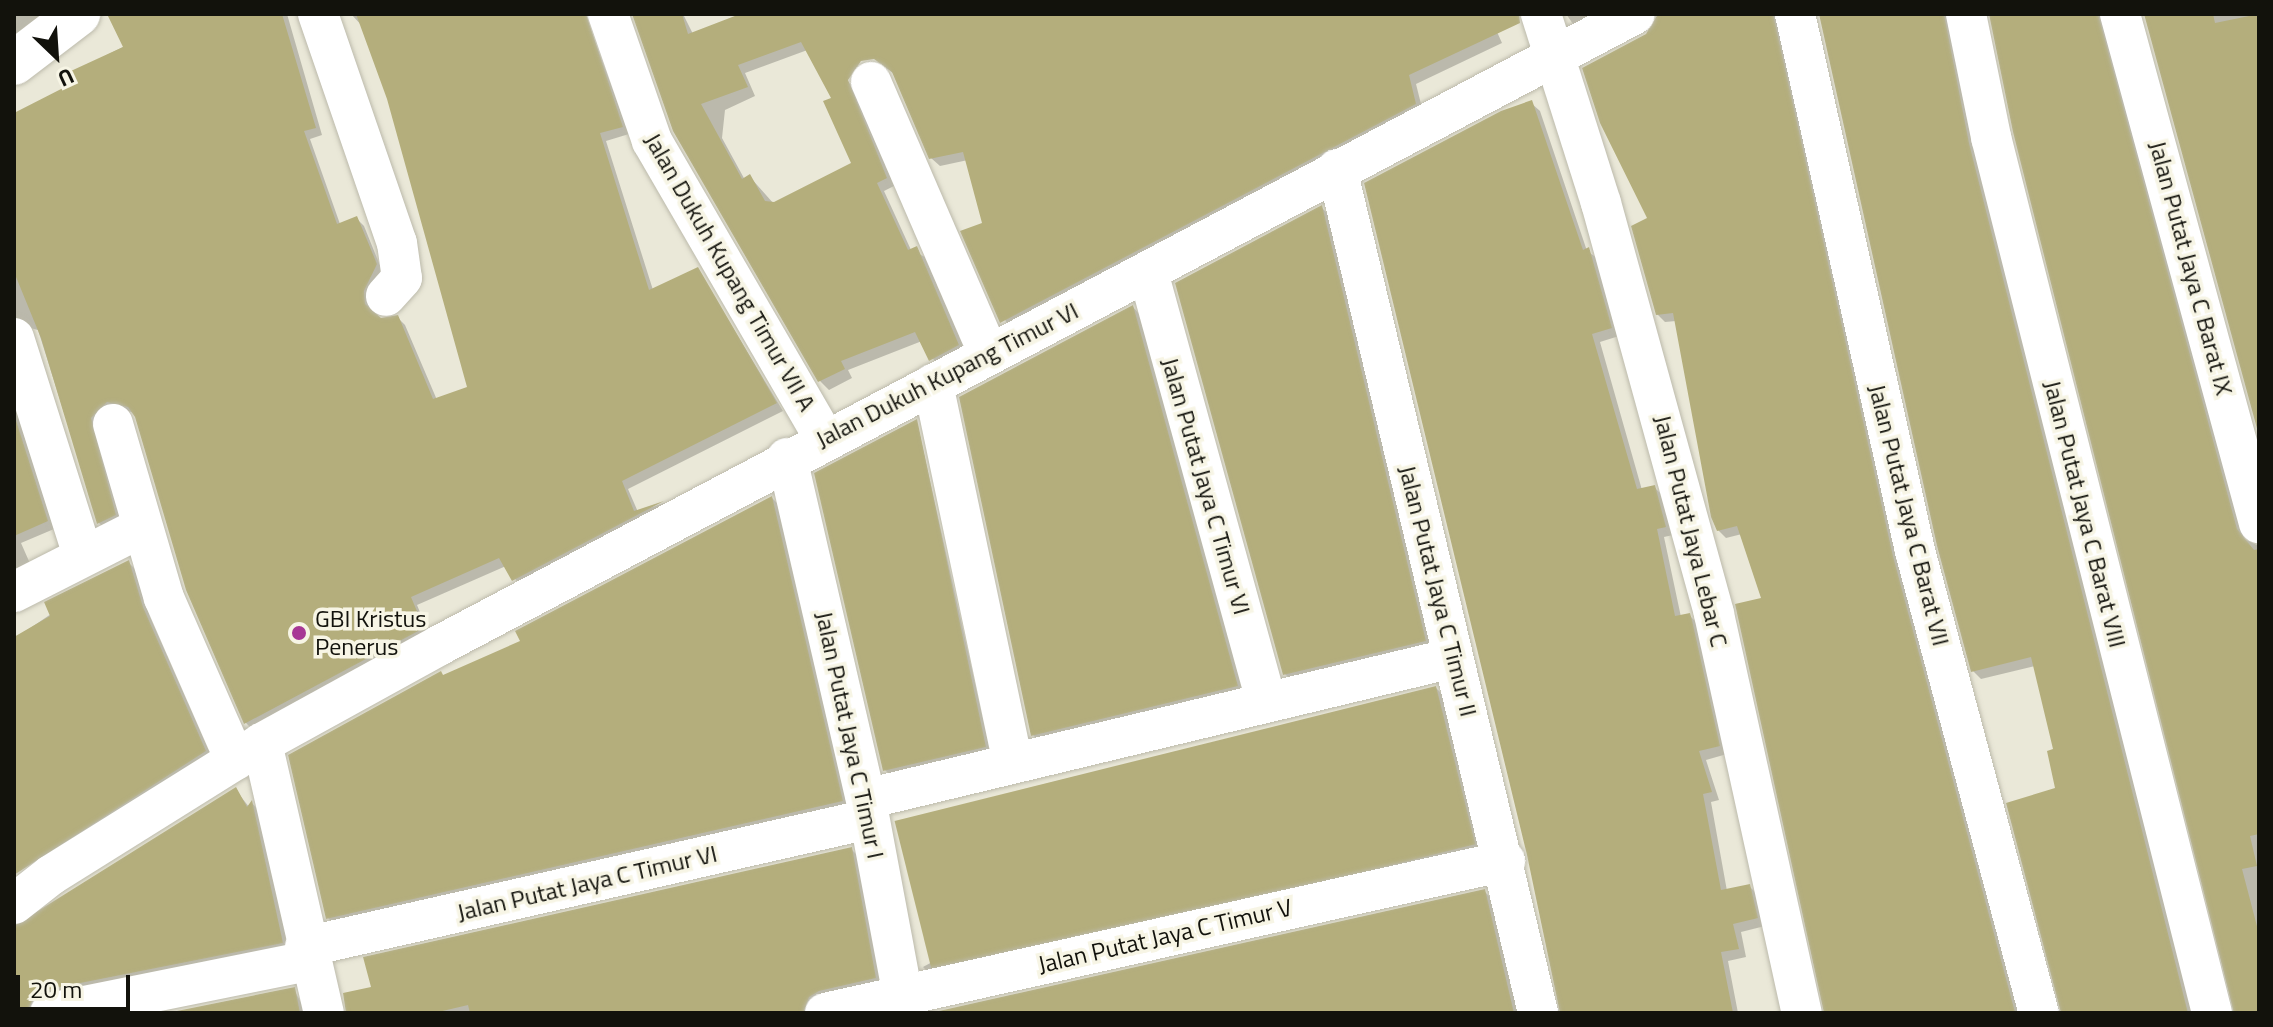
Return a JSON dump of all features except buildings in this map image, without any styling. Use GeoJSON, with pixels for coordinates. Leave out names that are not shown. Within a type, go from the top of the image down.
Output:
{"type":"FeatureCollection","features":[{"type":"Feature","properties":{"kind":"street"},"geometry":{"type":"LineString","coordinates":[[14,63],[78,14]]}},
{"type":"Feature","properties":{"kind":"street"},"geometry":{"type":"LineString","coordinates":[[318,14],[397,243],[402,278],[386,296]]}},
{"type":"Feature","properties":{"kind":"street","name":"Jalan Dukuh Kupang Timur VII A"},"geometry":{"type":"LineString","coordinates":[[608,14],[652,141],[824,438]]}},
{"type":"Feature","properties":{"kind":"street","name":"Jalan Putat Jaya Lebar C"},"geometry":{"type":"LineString","coordinates":[[1541,14],[1552,57],[1601,203],[1714,614],[1802,1013]]}},
{"type":"Feature","properties":{"kind":"street","name":"Jalan Dukuh Kupang Timur VI"},"geometry":{"type":"LineString","coordinates":[[14,904],[51,875],[248,752],[824,438],[1148,272],[1337,169],[1635,14]]}},
{"type":"Feature","properties":{"kind":"street","name":"Jalan Putat Jaya C Barat VII"},"geometry":{"type":"LineString","coordinates":[[1795,14],[1915,551],[2039,1013]]}},
{"type":"Feature","properties":{"kind":"street","name":"Jalan Putat Jaya C Barat VIII"},"geometry":{"type":"LineString","coordinates":[[1966,14],[1991,137],[2212,1013]]}},
{"type":"Feature","properties":{"kind":"street","name":"Jalan Putat Jaya C Barat IX"},"geometry":{"type":"LineString","coordinates":[[2120,14],[2259,523]]}},
{"type":"Feature","properties":{"kind":"street"},"geometry":{"type":"LineString","coordinates":[[871,82],[989,355]]}},
{"type":"Feature","properties":{"kind":"street","name":"Jalan Putat Jaya C Timur II"},"geometry":{"type":"LineString","coordinates":[[1337,169],[1453,658],[1505,861],[1538,1013]]}},
{"type":"Feature","properties":{"kind":"street","name":"Jalan Putat Jaya C Timur VI"},"geometry":{"type":"LineString","coordinates":[[1148,272],[1266,699]]}},
{"type":"Feature","properties":{"kind":"street"},"geometry":{"type":"LineString","coordinates":[[14,338],[21,387],[83,556]]}},
{"type":"Feature","properties":{"kind":"street"},"geometry":{"type":"LineString","coordinates":[[933,384],[1013,763]]}},
{"type":"Feature","properties":{"kind":"street"},"geometry":{"type":"LineString","coordinates":[[113,424],[140,528],[164,598],[248,752],[324,1013]]}},
{"type":"Feature","properties":{"kind":"street","name":"Jalan Putat Jaya C Timur I"},"geometry":{"type":"LineString","coordinates":[[787,458],[868,809],[905,1004]]}},
{"type":"Feature","properties":{"kind":"street"},"geometry":{"type":"LineString","coordinates":[[14,592],[140,528]]}},
{"type":"Feature","properties":{"kind":"street","name":"Jalan Putat Jaya C Timur VI"},"geometry":{"type":"LineString","coordinates":[[50,1013],[114,1007],[868,809],[1013,763],[1266,699],[1453,658]]}},
{"type":"Feature","properties":{"kind":"street","name":"Jalan Putat Jaya C Timur V"},"geometry":{"type":"LineString","coordinates":[[825,1013],[905,1004],[1505,861]]}},
{"type":"Feature","properties":{"kind":"place","name":"GBI Kristus Penerus"},"geometry":{"type":"Point","coordinates":[299,633]}}]}
